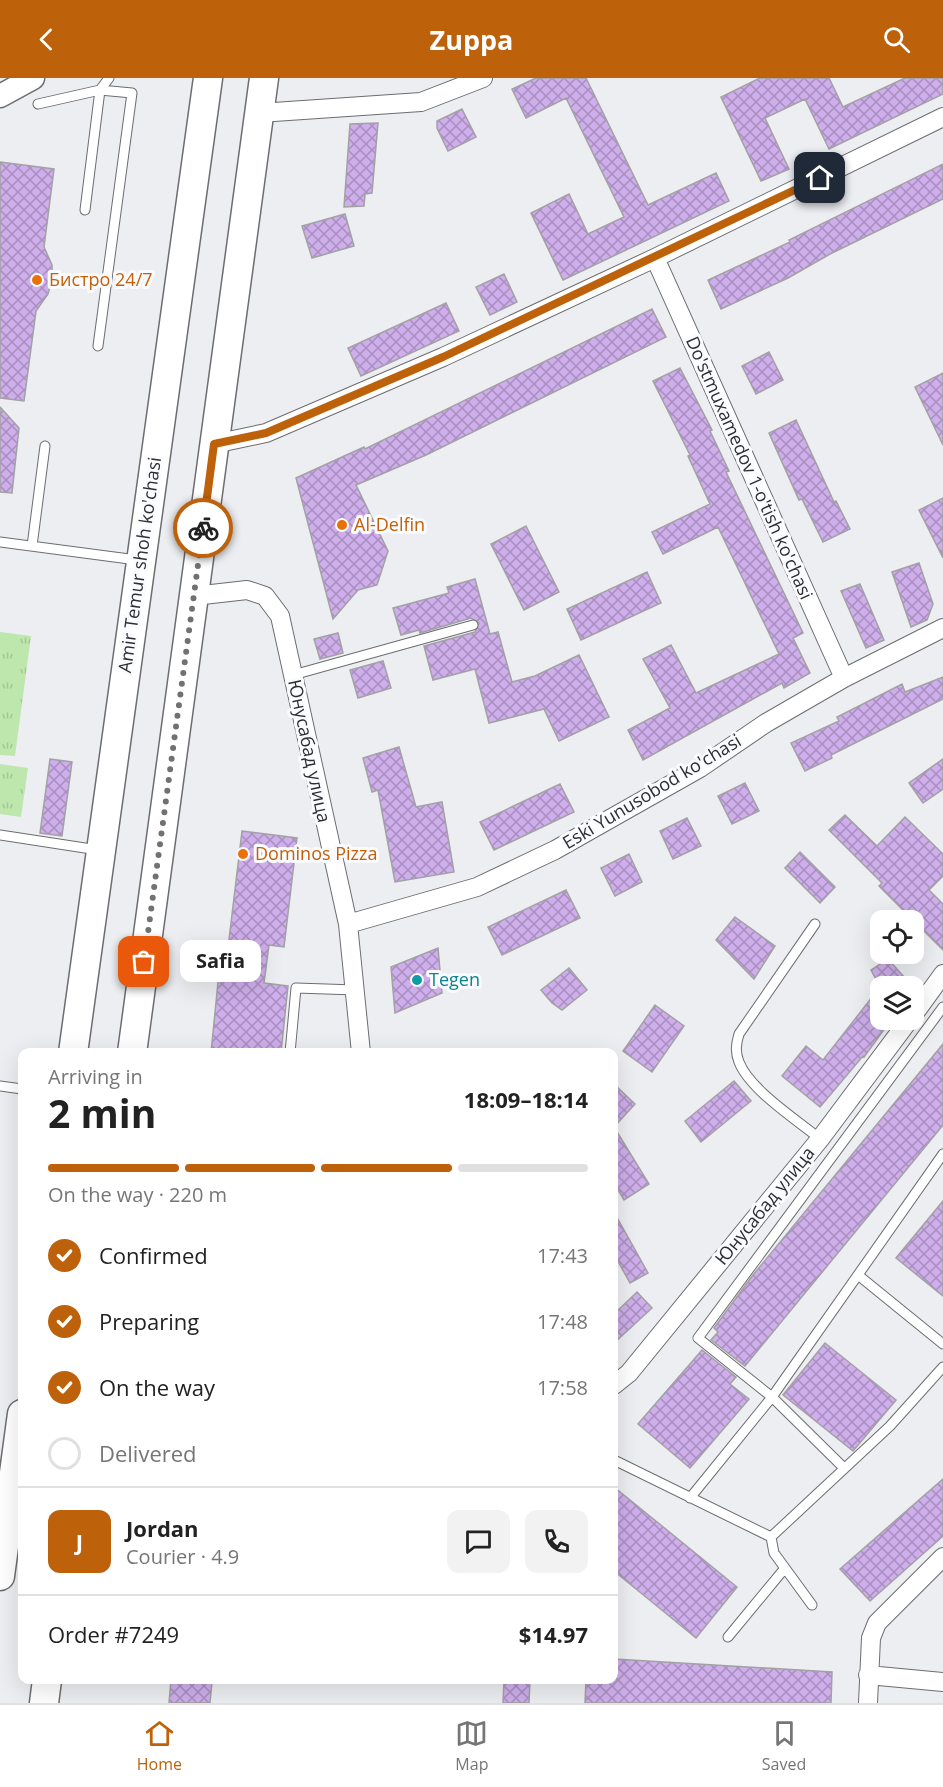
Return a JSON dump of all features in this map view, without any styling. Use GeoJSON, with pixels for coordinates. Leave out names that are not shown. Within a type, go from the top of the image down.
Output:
{"type":"FeatureCollection","features":[{"type":"Feature","properties":{"kind":"main road","name":"Amir Temur shoh ko'chasi"},"geometry":{"type":"LineString","coordinates":[[74,1048],[208,78]]}},
{"type":"Feature","properties":{"kind":"main road"},"geometry":{"type":"LineString","coordinates":[[133,1048],[264,78]]}},
{"type":"Feature","properties":{"kind":"main road"},"geometry":{"type":"LineString","coordinates":[[0,1576],[7,1480],[18,1432]]}},
{"type":"Feature","properties":{"kind":"main road"},"geometry":{"type":"LineString","coordinates":[[44,1703],[46,1684]]}},
{"type":"Feature","properties":{"kind":"street"},"geometry":{"type":"LineString","coordinates":[[0,96],[33,78]]}},
{"type":"Feature","properties":{"kind":"street"},"geometry":{"type":"LineString","coordinates":[[259,112],[421,102],[483,78]]}},
{"type":"Feature","properties":{"kind":"street"},"geometry":{"type":"LineString","coordinates":[[214,444],[276,428],[443,357],[655,258],[943,117]]}},
{"type":"Feature","properties":{"kind":"street","name":"Do'stmuxamedov 1-o'tish ko'chasi"},"geometry":{"type":"LineString","coordinates":[[655,258],[844,678]]}},
{"type":"Feature","properties":{"kind":"street","name":"Юнусабад улица"},"geometry":{"type":"LineString","coordinates":[[194,596],[248,590],[265,596],[280,616],[348,924],[361,1048]]}},
{"type":"Feature","properties":{"kind":"street","name":"Eski Yunusobod ko'chasi"},"geometry":{"type":"LineString","coordinates":[[348,924],[477,887],[555,850],[700,768],[766,723],[844,678],[943,628]]}},
{"type":"Feature","properties":{"kind":"street"},"geometry":{"type":"LineString","coordinates":[[924,1000],[943,974]]}},
{"type":"Feature","properties":{"kind":"street","name":"Юнусабад улица"},"geometry":{"type":"LineString","coordinates":[[618,1382],[628,1373],[820,1139],[902,1030]]}},
{"type":"Feature","properties":{"kind":"street"},"geometry":{"type":"LineString","coordinates":[[868,1703],[871,1638],[878,1623],[943,1557]]}},
{"type":"Feature","properties":{"kind":"street"},"geometry":{"type":"LineString","coordinates":[[868,1675],[943,1682]]}},
{"type":"Feature","properties":{"kind":"lane"},"geometry":{"type":"LineString","coordinates":[[86,210],[100,90],[109,78]]}},
{"type":"Feature","properties":{"kind":"lane"},"geometry":{"type":"LineString","coordinates":[[38,104],[100,90],[132,93],[98,346]]}},
{"type":"Feature","properties":{"kind":"lane"},"geometry":{"type":"LineString","coordinates":[[32,546],[45,446]]}},
{"type":"Feature","properties":{"kind":"lane"},"geometry":{"type":"LineString","coordinates":[[0,542],[141,560]]}},
{"type":"Feature","properties":{"kind":"lane"},"geometry":{"type":"LineString","coordinates":[[293,675],[473,625]]}},
{"type":"Feature","properties":{"kind":"lane"},"geometry":{"type":"LineString","coordinates":[[0,835],[101,851]]}},
{"type":"Feature","properties":{"kind":"lane"},"geometry":{"type":"LineString","coordinates":[[815,924],[739,1034],[735,1050],[739,1064],[758,1088],[820,1139]]}},
{"type":"Feature","properties":{"kind":"lane"},"geometry":{"type":"LineString","coordinates":[[290,1048],[296,987],[356,990]]}},
{"type":"Feature","properties":{"kind":"lane"},"geometry":{"type":"LineString","coordinates":[[843,1467],[772,1397],[698,1338],[943,1007]]}},
{"type":"Feature","properties":{"kind":"lane"},"geometry":{"type":"LineString","coordinates":[[0,1086],[18,1088]]}},
{"type":"Feature","properties":{"kind":"lane"},"geometry":{"type":"LineString","coordinates":[[690,1498],[772,1397],[943,1154]]}},
{"type":"Feature","properties":{"kind":"lane"},"geometry":{"type":"LineString","coordinates":[[858,1275],[943,1344]]}},
{"type":"Feature","properties":{"kind":"lane"},"geometry":{"type":"LineString","coordinates":[[771,1537],[843,1467],[890,1426],[943,1367]]}},
{"type":"Feature","properties":{"kind":"lane"},"geometry":{"type":"LineString","coordinates":[[618,1462],[771,1537]]}},
{"type":"Feature","properties":{"kind":"lane"},"geometry":{"type":"LineString","coordinates":[[771,1537],[774,1553],[812,1605]]}},
{"type":"Feature","properties":{"kind":"lane"},"geometry":{"type":"LineString","coordinates":[[728,1637],[785,1568]]}},
{"type":"Feature","properties":{"kind":"green space"},"geometry":{"type":"Polygon","coordinates":[[[0,632],[31,636],[15,756],[0,755],[0,632]]]}},
{"type":"Feature","properties":{"kind":"green space"},"geometry":{"type":"Polygon","coordinates":[[[0,764],[28,768],[21,817],[0,814],[0,764]]]}},
{"type":"Feature","properties":{"kind":"building"},"geometry":{"type":"Polygon","coordinates":[[[536,78],[586,78],[648,205],[716,173],[729,201],[563,280],[531,213],[569,194],[588,234],[624,217],[566,98],[526,118],[512,89],[536,78]]]}},
{"type":"Feature","properties":{"kind":"building"},"geometry":{"type":"Polygon","coordinates":[[[760,78],[829,78],[843,107],[905,78],[943,78],[943,94],[829,149],[805,99],[765,118],[789,169],[761,181],[721,97],[760,78]]]}},
{"type":"Feature","properties":{"kind":"building"},"geometry":{"type":"Polygon","coordinates":[[[462,109],[476,137],[448,151],[437,128],[437,121],[462,109]]]}},
{"type":"Feature","properties":{"kind":"building"},"geometry":{"type":"Polygon","coordinates":[[[378,123],[372,193],[365,194],[364,206],[344,207],[350,124],[378,123]]]}},
{"type":"Feature","properties":{"kind":"building"},"geometry":{"type":"Polygon","coordinates":[[[0,162],[54,169],[44,247],[52,265],[52,280],[48,294],[36,311],[24,401],[0,398],[0,162]]]}},
{"type":"Feature","properties":{"kind":"building"},"geometry":{"type":"Polygon","coordinates":[[[943,164],[943,199],[830,254],[788,278],[721,309],[708,280],[790,242],[789,240],[943,164]]]}},
{"type":"Feature","properties":{"kind":"building"},"geometry":{"type":"Polygon","coordinates":[[[345,214],[354,246],[312,258],[302,226],[345,214]]]}},
{"type":"Feature","properties":{"kind":"building"},"geometry":{"type":"Polygon","coordinates":[[[504,274],[517,302],[490,315],[476,287],[504,274]]]}},
{"type":"Feature","properties":{"kind":"building"},"geometry":{"type":"Polygon","coordinates":[[[446,303],[459,331],[361,376],[348,348],[446,303]]]}},
{"type":"Feature","properties":{"kind":"building"},"geometry":{"type":"Polygon","coordinates":[[[652,309],[666,337],[426,455],[356,485],[388,551],[377,585],[358,590],[333,619],[296,478],[364,447],[365,449],[652,309]]]}},
{"type":"Feature","properties":{"kind":"building"},"geometry":{"type":"Polygon","coordinates":[[[769,352],[783,380],[756,394],[742,366],[769,352]]]}},
{"type":"Feature","properties":{"kind":"building"},"geometry":{"type":"Polygon","coordinates":[[[680,368],[712,430],[710,431],[729,471],[726,472],[803,633],[793,638],[810,673],[784,688],[782,683],[643,760],[628,730],[670,708],[643,659],[671,645],[696,693],[779,654],[718,527],[663,554],[652,532],[710,504],[688,456],[690,455],[653,381],[680,368]]]}},
{"type":"Feature","properties":{"kind":"building"},"geometry":{"type":"Polygon","coordinates":[[[943,373],[943,445],[915,387],[943,373]]]}},
{"type":"Feature","properties":{"kind":"building"},"geometry":{"type":"Polygon","coordinates":[[[0,407],[19,428],[12,493],[0,492],[0,407]]]}},
{"type":"Feature","properties":{"kind":"building"},"geometry":{"type":"Polygon","coordinates":[[[796,420],[834,502],[836,501],[850,529],[823,542],[802,499],[799,500],[769,433],[796,420]]]}},
{"type":"Feature","properties":{"kind":"building"},"geometry":{"type":"Polygon","coordinates":[[[943,498],[943,558],[919,510],[943,498]]]}},
{"type":"Feature","properties":{"kind":"building"},"geometry":{"type":"Polygon","coordinates":[[[526,526],[559,592],[524,610],[491,544],[526,526]]]}},
{"type":"Feature","properties":{"kind":"building"},"geometry":{"type":"Polygon","coordinates":[[[919,563],[933,604],[927,620],[911,627],[892,572],[919,563]]]}},
{"type":"Feature","properties":{"kind":"building"},"geometry":{"type":"Polygon","coordinates":[[[647,572],[661,603],[581,640],[567,609],[647,572]]]}},
{"type":"Feature","properties":{"kind":"building"},"geometry":{"type":"Polygon","coordinates":[[[475,579],[490,634],[498,632],[512,682],[535,676],[579,655],[609,717],[559,741],[544,709],[489,723],[475,669],[433,680],[424,646],[475,632],[479,623],[471,618],[420,633],[419,630],[401,635],[393,608],[449,593],[447,587],[475,579]]]}},
{"type":"Feature","properties":{"kind":"building"},"geometry":{"type":"Polygon","coordinates":[[[860,584],[884,640],[866,648],[841,591],[860,584]]]}},
{"type":"Feature","properties":{"kind":"building"},"geometry":{"type":"Polygon","coordinates":[[[338,633],[343,653],[320,659],[314,639],[338,633]]]}},
{"type":"Feature","properties":{"kind":"building"},"geometry":{"type":"Polygon","coordinates":[[[383,661],[391,688],[358,698],[350,670],[383,661]]]}},
{"type":"Feature","properties":{"kind":"building"},"geometry":{"type":"Polygon","coordinates":[[[943,677],[943,699],[831,755],[832,758],[805,771],[791,743],[839,721],[837,717],[902,684],[905,692],[943,677]]]}},
{"type":"Feature","properties":{"kind":"building"},"geometry":{"type":"Polygon","coordinates":[[[399,747],[416,807],[442,802],[454,872],[395,882],[378,790],[372,792],[363,758],[399,747]]]}},
{"type":"Feature","properties":{"kind":"building"},"geometry":{"type":"Polygon","coordinates":[[[50,759],[72,762],[62,836],[40,833],[50,759]]]}},
{"type":"Feature","properties":{"kind":"building"},"geometry":{"type":"Polygon","coordinates":[[[943,759],[943,789],[923,803],[909,783],[943,759]]]}},
{"type":"Feature","properties":{"kind":"building"},"geometry":{"type":"Polygon","coordinates":[[[745,783],[759,811],[732,824],[718,796],[745,783]]]}},
{"type":"Feature","properties":{"kind":"building"},"geometry":{"type":"Polygon","coordinates":[[[560,784],[574,812],[494,850],[480,822],[560,784]]]}},
{"type":"Feature","properties":{"kind":"building"},"geometry":{"type":"Polygon","coordinates":[[[845,815],[877,846],[905,817],[943,854],[943,876],[929,890],[943,904],[943,950],[924,931],[924,910],[903,910],[879,886],[882,883],[829,830],[845,815]]]}},
{"type":"Feature","properties":{"kind":"building"},"geometry":{"type":"Polygon","coordinates":[[[687,818],[701,846],[673,859],[660,831],[687,818]]]}},
{"type":"Feature","properties":{"kind":"building"},"geometry":{"type":"Polygon","coordinates":[[[242,831],[297,838],[284,947],[269,945],[264,983],[288,986],[282,1048],[211,1048],[219,972],[225,973],[242,831]]]}},
{"type":"Feature","properties":{"kind":"building"},"geometry":{"type":"Polygon","coordinates":[[[800,852],[835,887],[820,903],[785,868],[800,852]]]}},
{"type":"Feature","properties":{"kind":"building"},"geometry":{"type":"Polygon","coordinates":[[[629,854],[642,882],[615,896],[601,868],[629,854]]]}},
{"type":"Feature","properties":{"kind":"building"},"geometry":{"type":"Polygon","coordinates":[[[566,890],[580,918],[502,955],[488,927],[566,890]]]}},
{"type":"Feature","properties":{"kind":"building"},"geometry":{"type":"Polygon","coordinates":[[[735,917],[775,946],[754,979],[716,940],[735,917]]]}},
{"type":"Feature","properties":{"kind":"building","name":"Tegen"},"geometry":{"type":"Polygon","coordinates":[[[438,948],[442,993],[395,1013],[391,967],[438,948]]]}},
{"type":"Feature","properties":{"kind":"building"},"geometry":{"type":"Polygon","coordinates":[[[880,964],[892,964],[903,976],[874,976],[871,970],[880,964]]]}},
{"type":"Feature","properties":{"kind":"building"},"geometry":{"type":"Polygon","coordinates":[[[569,968],[587,990],[562,1010],[552,1003],[541,990],[569,968]]]}},
{"type":"Feature","properties":{"kind":"building"},"geometry":{"type":"Polygon","coordinates":[[[870,1000],[870,1030],[884,1030],[864,1057],[820,1107],[782,1076],[806,1046],[823,1060],[870,1000]]]}},
{"type":"Feature","properties":{"kind":"building"},"geometry":{"type":"Polygon","coordinates":[[[655,1005],[684,1026],[652,1072],[623,1051],[655,1005]]]}},
{"type":"Feature","properties":{"kind":"building"},"geometry":{"type":"Polygon","coordinates":[[[943,1044],[943,1125],[745,1366],[711,1340],[718,1332],[714,1328],[753,1275],[943,1044]]]}},
{"type":"Feature","properties":{"kind":"building"},"geometry":{"type":"Polygon","coordinates":[[[734,1081],[751,1101],[701,1142],[685,1121],[734,1081]]]}},
{"type":"Feature","properties":{"kind":"building"},"geometry":{"type":"Polygon","coordinates":[[[618,1088],[635,1104],[618,1123],[618,1088]]]}},
{"type":"Feature","properties":{"kind":"building"},"geometry":{"type":"Polygon","coordinates":[[[618,1134],[649,1184],[624,1200],[618,1190],[618,1134]]]}},
{"type":"Feature","properties":{"kind":"building"},"geometry":{"type":"Polygon","coordinates":[[[943,1201],[943,1296],[896,1258],[943,1201]]]}},
{"type":"Feature","properties":{"kind":"building"},"geometry":{"type":"Polygon","coordinates":[[[618,1219],[648,1273],[630,1283],[618,1261],[618,1219]]]}},
{"type":"Feature","properties":{"kind":"building"},"geometry":{"type":"Polygon","coordinates":[[[637,1292],[652,1308],[618,1339],[618,1310],[637,1292]]]}},
{"type":"Feature","properties":{"kind":"building"},"geometry":{"type":"Polygon","coordinates":[[[825,1343],[896,1400],[853,1451],[783,1395],[825,1343]]]}},
{"type":"Feature","properties":{"kind":"building"},"geometry":{"type":"Polygon","coordinates":[[[702,1350],[736,1377],[730,1384],[749,1399],[690,1468],[638,1424],[702,1350]]]}},
{"type":"Feature","properties":{"kind":"building"},"geometry":{"type":"Polygon","coordinates":[[[943,1479],[943,1536],[870,1601],[840,1569],[943,1479]]]}},
{"type":"Feature","properties":{"kind":"building"},"geometry":{"type":"Polygon","coordinates":[[[618,1490],[737,1587],[696,1638],[618,1574],[618,1490]]]}},
{"type":"Feature","properties":{"kind":"building"},"geometry":{"type":"Polygon","coordinates":[[[618,1659],[832,1672],[831,1703],[585,1703],[586,1684],[618,1684],[618,1659]]]}},
{"type":"Feature","properties":{"kind":"building"},"geometry":{"type":"Polygon","coordinates":[[[171,1684],[212,1684],[210,1703],[169,1703],[171,1684]]]}},
{"type":"Feature","properties":{"kind":"building"},"geometry":{"type":"Polygon","coordinates":[[[504,1684],[530,1684],[529,1703],[503,1703],[504,1684]]]}},
{"type":"Feature","properties":{"kind":"way so far"},"geometry":{"type":"LineString","coordinates":[[144,962],[203,528]]}},
{"type":"Feature","properties":{"kind":"place","name":"Бистро 24/7"},"geometry":{"type":"Point","coordinates":[37,280]}},
{"type":"Feature","properties":{"kind":"place","name":"Al-Delfin"},"geometry":{"type":"Point","coordinates":[342,525]}},
{"type":"Feature","properties":{"kind":"place","name":"Dominos Pizza"},"geometry":{"type":"Point","coordinates":[243,854]}},
{"type":"Feature","properties":{"kind":"place","name":"Safia"},"geometry":{"type":"Point","coordinates":[144,962]}},
{"type":"Feature","properties":{"kind":"place","name":"Tegen"},"geometry":{"type":"Point","coordinates":[417,980]}},
{"type":"Feature","properties":{"kind":"route"},"geometry":{"type":"LineString","coordinates":[[203,528],[214,444],[266,433],[443,357],[820,178]]}}]}
